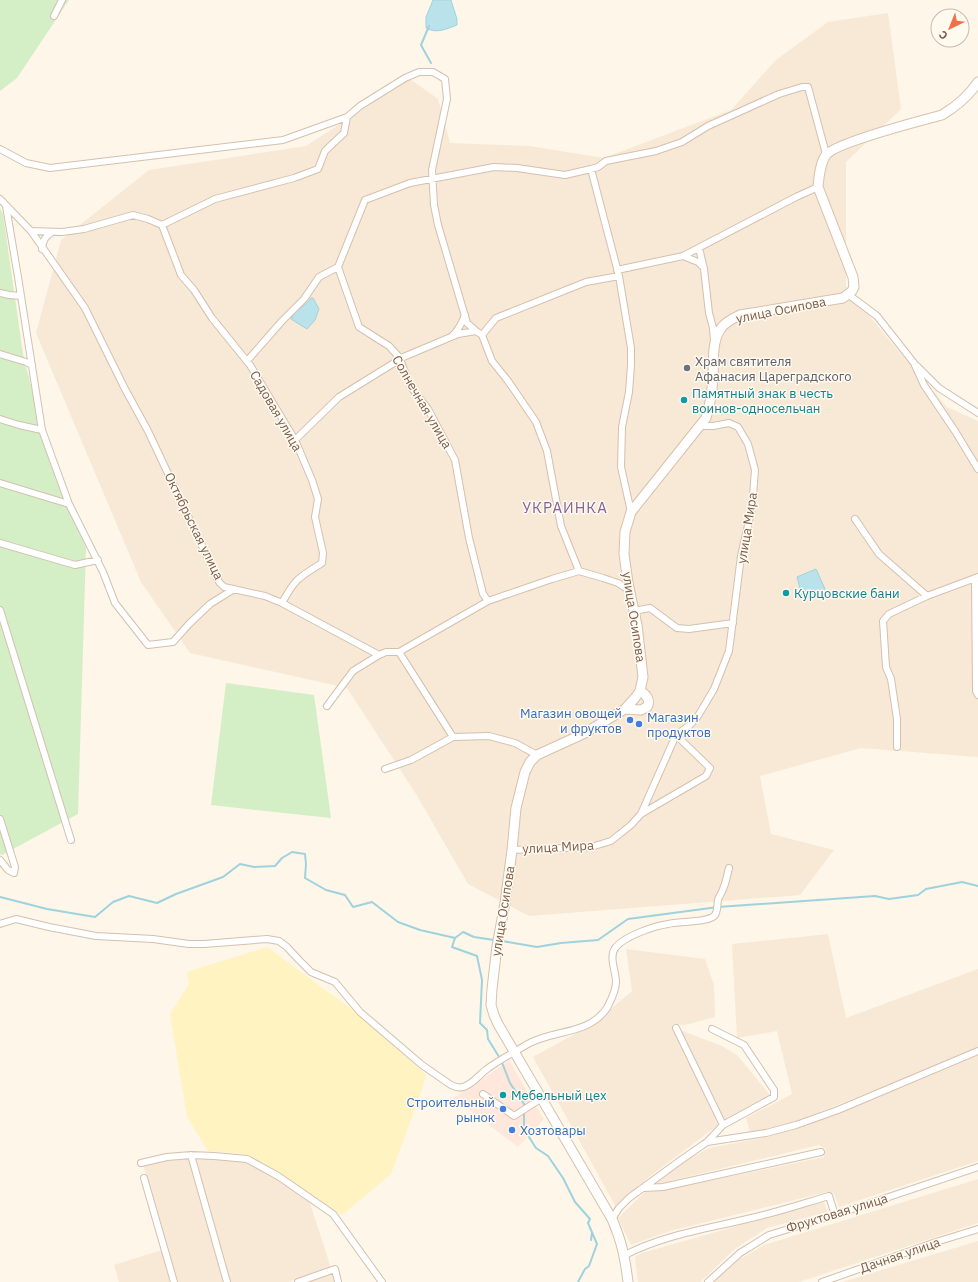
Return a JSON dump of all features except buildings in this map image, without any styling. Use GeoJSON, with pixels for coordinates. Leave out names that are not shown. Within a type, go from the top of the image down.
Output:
{"type":"FeatureCollection","features":[{"type":"Feature","properties":{"kind":"main road"},"geometry":{"type":"LineString","coordinates":[[849,294],[854,287],[853,277],[818,187],[819,176],[826,154],[855,141],[942,115],[955,108],[965,99],[978,82]]}},
{"type":"Feature","properties":{"kind":"main road","name":"улица Осипова"},"geometry":{"type":"LineString","coordinates":[[516,1052],[496,1019],[491,1005],[497,946],[505,903],[516,808],[520,788],[530,762],[537,755],[583,734],[625,709],[640,691],[643,677],[637,625],[624,554],[625,532],[631,512],[706,418],[710,407],[716,338],[723,325],[740,315],[843,298],[849,294]]}},
{"type":"Feature","properties":{"kind":"main road"},"geometry":{"type":"LineString","coordinates":[[625,709],[641,710],[647,707],[648,698],[640,691]]}},
{"type":"Feature","properties":{"kind":"main road"},"geometry":{"type":"LineString","coordinates":[[516,1052],[612,1219],[625,1255],[628,1282]]}},
{"type":"Feature","properties":{"kind":"street"},"geometry":{"type":"LineString","coordinates":[[54,16],[62,0]]}},
{"type":"Feature","properties":{"kind":"street"},"geometry":{"type":"LineString","coordinates":[[0,149],[26,163],[50,168],[283,140],[347,117],[360,106],[405,78],[419,72],[433,72],[445,79],[447,99],[432,170],[434,205],[438,224],[467,323],[476,332],[482,335],[492,361],[508,381],[536,422],[547,451],[561,526],[578,571]]}},
{"type":"Feature","properties":{"kind":"street"},"geometry":{"type":"LineString","coordinates":[[247,362],[282,321],[304,299],[319,277],[338,267],[365,200],[410,183],[494,166],[565,175],[591,169],[606,160],[656,151],[682,142],[708,126],[779,94],[802,87],[808,87],[826,154]]}},
{"type":"Feature","properties":{"kind":"street"},"geometry":{"type":"LineString","coordinates":[[31,231],[62,232],[84,229],[133,215],[162,225],[215,199],[294,178],[318,169],[324,151],[344,133],[347,117]]}},
{"type":"Feature","properties":{"kind":"street"},"geometry":{"type":"LineString","coordinates":[[591,169],[618,273],[630,348],[631,365],[629,392],[622,427],[621,467],[631,512]]}},
{"type":"Feature","properties":{"kind":"street"},"geometry":{"type":"LineString","coordinates":[[482,335],[496,318],[586,282],[683,256],[818,187]]}},
{"type":"Feature","properties":{"kind":"street","name":"Октябрьская улица"},"geometry":{"type":"LineString","coordinates":[[0,199],[31,231],[42,249],[85,308],[125,389],[148,431],[219,582],[224,587],[265,596],[282,603],[379,655]]}},
{"type":"Feature","properties":{"kind":"street"},"geometry":{"type":"LineString","coordinates":[[6,205],[42,430],[69,504],[98,560],[115,603],[148,645],[173,642],[210,604],[234,589]]}},
{"type":"Feature","properties":{"kind":"street","name":"Садовая улица"},"geometry":{"type":"LineString","coordinates":[[162,225],[181,275],[194,290],[212,318],[247,362],[295,440],[312,480],[318,499],[316,516],[323,553],[322,563],[301,576],[292,585],[282,603]]}},
{"type":"Feature","properties":{"kind":"street"},"geometry":{"type":"LineString","coordinates":[[42,249],[43,241],[46,236],[52,232]]}},
{"type":"Feature","properties":{"kind":"street"},"geometry":{"type":"LineString","coordinates":[[699,248],[704,268],[709,313],[713,328],[714,349]]}},
{"type":"Feature","properties":{"kind":"street"},"geometry":{"type":"LineString","coordinates":[[683,256],[698,262],[704,268]]}},
{"type":"Feature","properties":{"kind":"street","name":"Солнечная улица"},"geometry":{"type":"LineString","coordinates":[[338,267],[359,327],[389,346],[399,357],[411,387],[428,409],[455,460],[469,538],[483,594],[488,601]]}},
{"type":"Feature","properties":{"kind":"street"},"geometry":{"type":"LineString","coordinates":[[0,293],[21,296]]}},
{"type":"Feature","properties":{"kind":"street"},"geometry":{"type":"LineString","coordinates":[[849,294],[877,316],[914,363],[939,388],[978,413]]}},
{"type":"Feature","properties":{"kind":"street"},"geometry":{"type":"LineString","coordinates":[[451,337],[462,323],[464,315]]}},
{"type":"Feature","properties":{"kind":"street"},"geometry":{"type":"LineString","coordinates":[[295,440],[339,397],[394,363],[399,357],[401,358],[458,334],[476,332]]}},
{"type":"Feature","properties":{"kind":"street"},"geometry":{"type":"LineString","coordinates":[[0,354],[32,365]]}},
{"type":"Feature","properties":{"kind":"street"},"geometry":{"type":"LineString","coordinates":[[914,363],[924,385],[955,431],[978,469]]}},
{"type":"Feature","properties":{"kind":"street"},"geometry":{"type":"LineString","coordinates":[[0,419],[42,430]]}},
{"type":"Feature","properties":{"kind":"street","name":"улица Мира"},"geometry":{"type":"LineString","coordinates":[[512,850],[591,847],[612,841],[631,825],[641,814],[676,735],[690,725],[698,716],[714,689],[729,651],[742,556],[752,508],[755,470],[748,444],[738,427],[729,423],[713,426],[700,426]]}},
{"type":"Feature","properties":{"kind":"street"},"geometry":{"type":"LineString","coordinates":[[0,483],[69,504]]}},
{"type":"Feature","properties":{"kind":"street"},"geometry":{"type":"LineString","coordinates":[[855,519],[879,554],[927,596]]}},
{"type":"Feature","properties":{"kind":"street"},"geometry":{"type":"LineString","coordinates":[[0,543],[75,565],[98,560]]}},
{"type":"Feature","properties":{"kind":"street"},"geometry":{"type":"LineString","coordinates":[[327,706],[353,671],[386,652],[399,652],[488,601],[578,571],[618,583],[630,591]]}},
{"type":"Feature","properties":{"kind":"street"},"geometry":{"type":"LineString","coordinates":[[897,747],[897,719],[892,679],[886,667],[883,621],[889,614],[927,596],[976,578],[976,690],[978,695]]}},
{"type":"Feature","properties":{"kind":"street"},"geometry":{"type":"LineString","coordinates":[[634,611],[650,608],[677,628],[689,629],[733,623]]}},
{"type":"Feature","properties":{"kind":"street"},"geometry":{"type":"LineString","coordinates":[[0,610],[71,840]]}},
{"type":"Feature","properties":{"kind":"street"},"geometry":{"type":"LineString","coordinates":[[399,652],[453,736]]}},
{"type":"Feature","properties":{"kind":"street"},"geometry":{"type":"LineString","coordinates":[[641,814],[706,776],[710,768],[676,735]]}},
{"type":"Feature","properties":{"kind":"street"},"geometry":{"type":"LineString","coordinates":[[385,769],[411,760],[453,736],[489,736],[515,743],[537,755]]}},
{"type":"Feature","properties":{"kind":"street"},"geometry":{"type":"LineString","coordinates":[[0,819],[16,867],[14,873],[8,870],[0,860]]}},
{"type":"Feature","properties":{"kind":"street"},"geometry":{"type":"LineString","coordinates":[[0,924],[16,919],[96,936],[153,939],[189,944],[268,939],[279,941],[312,972],[335,982],[360,1012],[422,1065],[455,1087],[463,1087],[467,1086],[487,1069],[537,1039],[583,1027],[601,1015],[615,992],[616,983],[612,958],[613,950],[629,938],[659,926],[683,921],[704,920],[713,916],[717,910],[719,899],[724,888],[728,868]]}},
{"type":"Feature","properties":{"kind":"street"},"geometry":{"type":"LineString","coordinates":[[676,1028],[723,1125]]}},
{"type":"Feature","properties":{"kind":"street"},"geometry":{"type":"LineString","coordinates":[[612,1219],[619,1208],[629,1198],[707,1142],[723,1125],[774,1097],[774,1090],[744,1045],[712,1029]]}},
{"type":"Feature","properties":{"kind":"street"},"geometry":{"type":"LineString","coordinates":[[707,1142],[766,1133],[796,1125],[838,1110],[978,1051]]}},
{"type":"Feature","properties":{"kind":"street"},"geometry":{"type":"LineString","coordinates":[[483,1094],[514,1116],[542,1098]]}},
{"type":"Feature","properties":{"kind":"street"},"geometry":{"type":"LineString","coordinates":[[643,1188],[663,1187],[821,1152]]}},
{"type":"Feature","properties":{"kind":"street"},"geometry":{"type":"LineString","coordinates":[[141,1163],[167,1157],[191,1156],[214,1156],[247,1160],[284,1180],[333,1214],[382,1282]]}},
{"type":"Feature","properties":{"kind":"street"},"geometry":{"type":"LineString","coordinates":[[191,1156],[227,1282]]}},
{"type":"Feature","properties":{"kind":"street","name":"Фруктовая улица"},"geometry":{"type":"LineString","coordinates":[[708,1282],[740,1253],[769,1234],[835,1215],[978,1167]]}},
{"type":"Feature","properties":{"kind":"street"},"geometry":{"type":"LineString","coordinates":[[144,1178],[174,1282]]}},
{"type":"Feature","properties":{"kind":"street"},"geometry":{"type":"LineString","coordinates":[[625,1255],[640,1247],[671,1237],[759,1216],[829,1196],[835,1215]]}},
{"type":"Feature","properties":{"kind":"street","name":"Дачная улица"},"geometry":{"type":"LineString","coordinates":[[822,1282],[936,1242],[978,1229]]}},
{"type":"Feature","properties":{"kind":"street"},"geometry":{"type":"LineString","coordinates":[[298,1282],[335,1270],[338,1282]]}},
{"type":"Feature","properties":{"kind":"shaded area"},"geometry":{"type":"Polygon","coordinates":[[[888,13],[901,109],[846,162],[846,286],[884,334],[947,407],[978,421],[978,757],[861,748],[760,776],[771,834],[834,850],[800,895],[529,916],[468,884],[416,794],[347,688],[190,653],[141,582],[36,333],[61,240],[149,170],[306,146],[410,79],[438,99],[450,143],[529,146],[604,158],[731,110],[776,60],[828,22],[888,13]]]}},
{"type":"Feature","properties":{"kind":"shaded area"},"geometry":{"type":"Polygon","coordinates":[[[828,934],[846,1018],[978,969],[978,1050],[791,1123],[750,1133],[746,1118],[792,1094],[777,1031],[737,1038],[732,944],[828,934]]]}},
{"type":"Feature","properties":{"kind":"shaded area"},"geometry":{"type":"Polygon","coordinates":[[[626,949],[705,959],[714,985],[715,1017],[685,1025],[673,1024],[718,1125],[649,1177],[616,1207],[533,1057],[593,1024],[632,991],[626,949]]]}},
{"type":"Feature","properties":{"kind":"shaded area"},"geometry":{"type":"Polygon","coordinates":[[[680,1030],[722,1046],[738,1056],[770,1095],[723,1121],[680,1030]]]}},
{"type":"Feature","properties":{"kind":"shaded area"},"geometry":{"type":"Polygon","coordinates":[[[978,1053],[978,1161],[839,1207],[834,1194],[827,1192],[670,1231],[631,1245],[618,1218],[645,1192],[666,1190],[824,1157],[826,1149],[819,1145],[653,1185],[678,1165],[709,1148],[767,1137],[838,1112],[978,1053]]]}},
{"type":"Feature","properties":{"kind":"shaded area","name":"Строительный рынок"},"geometry":{"type":"Polygon","coordinates":[[[509,1061],[544,1119],[518,1147],[454,1098],[509,1061]]]}},
{"type":"Feature","properties":{"kind":"shaded area"},"geometry":{"type":"Polygon","coordinates":[[[167,1157],[247,1159],[308,1197],[331,1268],[288,1282],[178,1282],[143,1164],[167,1157]]]}},
{"type":"Feature","properties":{"kind":"shaded area"},"geometry":{"type":"Polygon","coordinates":[[[978,1179],[978,1223],[799,1282],[712,1282],[735,1262],[764,1245],[978,1179]]]}},
{"type":"Feature","properties":{"kind":"shaded area"},"geometry":{"type":"Polygon","coordinates":[[[824,1201],[827,1212],[767,1228],[736,1248],[700,1282],[638,1282],[635,1257],[642,1253],[824,1201]]]}},
{"type":"Feature","properties":{"kind":"shaded area"},"geometry":{"type":"Polygon","coordinates":[[[978,1241],[978,1282],[842,1282],[978,1241]]]}},
{"type":"Feature","properties":{"kind":"shaded area"},"geometry":{"type":"Polygon","coordinates":[[[162,1250],[172,1282],[119,1282],[114,1265],[162,1250]]]}},
{"type":"Feature","properties":{"kind":"shaded area"},"geometry":{"type":"Polygon","coordinates":[[[332,1274],[334,1282],[306,1282],[332,1274]]]}},
{"type":"Feature","properties":{"kind":"green space"},"geometry":{"type":"Polygon","coordinates":[[[0,0],[69,0],[17,78],[0,91],[0,0]]]}},
{"type":"Feature","properties":{"kind":"green space"},"geometry":{"type":"Polygon","coordinates":[[[0,208],[3,214],[23,354],[42,430],[86,548],[78,814],[2,855],[0,854],[0,208]]]}},
{"type":"Feature","properties":{"kind":"green space"},"geometry":{"type":"Polygon","coordinates":[[[226,683],[314,695],[331,818],[211,805],[226,683]]]}},
{"type":"Feature","properties":{"kind":"sand"},"geometry":{"type":"Polygon","coordinates":[[[267,947],[358,1014],[426,1075],[391,1174],[342,1215],[244,1154],[208,1151],[187,1117],[170,1014],[189,984],[187,972],[267,947]]]}},
{"type":"Feature","properties":{"kind":"water"},"geometry":{"type":"Polygon","coordinates":[[[433,0],[451,0],[457,19],[457,25],[438,31],[426,28],[426,17],[433,0]]]}},
{"type":"Feature","properties":{"kind":"water"},"geometry":{"type":"Polygon","coordinates":[[[311,298],[313,298],[319,309],[315,320],[307,329],[291,319],[295,313],[311,298]]]}},
{"type":"Feature","properties":{"kind":"water"},"geometry":{"type":"Polygon","coordinates":[[[816,569],[825,589],[803,600],[797,577],[816,569]]]}},
{"type":"Feature","properties":{"kind":"waterway"},"geometry":{"type":"LineString","coordinates":[[429,26],[421,45],[431,63]]}},
{"type":"Feature","properties":{"kind":"waterway"},"geometry":{"type":"LineString","coordinates":[[0,897],[47,909],[95,917],[113,902],[129,896],[157,903],[176,894],[223,877],[240,864],[254,867],[275,866],[282,858],[292,852],[305,854],[305,878],[326,890],[345,895],[353,907],[372,902],[398,922],[420,930],[455,938],[463,932],[474,937],[494,940]]}},
{"type":"Feature","properties":{"kind":"waterway"},"geometry":{"type":"LineString","coordinates":[[502,941],[537,947],[561,943],[598,940],[628,919],[718,907],[875,896],[889,899],[918,895],[926,889],[962,882],[978,886]]}},
{"type":"Feature","properties":{"kind":"waterway"},"geometry":{"type":"LineString","coordinates":[[455,938],[452,947],[477,956],[482,980],[480,1023],[487,1030],[488,1039],[501,1060],[510,1083],[524,1104],[524,1107]]}},
{"type":"Feature","properties":{"kind":"waterway"},"geometry":{"type":"LineString","coordinates":[[524,1112],[524,1125],[527,1134],[536,1148],[548,1156],[563,1178],[575,1202],[590,1219],[588,1223],[597,1244],[589,1266],[585,1269],[578,1282]]}},
{"type":"Feature","properties":{"kind":"waterway"},"geometry":{"type":"LineString","coordinates":[[591,1240],[592,1233]]}},
{"type":"Feature","properties":{"kind":"place","name":"Храм святителя Афанасия Цареградского"},"geometry":{"type":"Point","coordinates":[687,368]}},
{"type":"Feature","properties":{"kind":"place","name":"Памятный знак в честь воинов-односельчан"},"geometry":{"type":"Point","coordinates":[684,400]}},
{"type":"Feature","properties":{"kind":"place","name":"Курцовские бани"},"geometry":{"type":"Point","coordinates":[786,593]}},
{"type":"Feature","properties":{"kind":"place","name":"Магазин овощей и фруктов"},"geometry":{"type":"Point","coordinates":[630,720]}},
{"type":"Feature","properties":{"kind":"place","name":"Магазин продуктов"},"geometry":{"type":"Point","coordinates":[639,724]}},
{"type":"Feature","properties":{"kind":"place","name":"Мебельный цех"},"geometry":{"type":"Point","coordinates":[503,1095]}},
{"type":"Feature","properties":{"kind":"place","name":"Строительный рынок"},"geometry":{"type":"Point","coordinates":[503,1109]}},
{"type":"Feature","properties":{"kind":"place","name":"Хозтовары"},"geometry":{"type":"Point","coordinates":[512,1130]}},
{"type":"Feature","properties":{"kind":"district","name":"УКРАИНКА"},"geometry":{"type":"Point","coordinates":[565,507]}}]}
